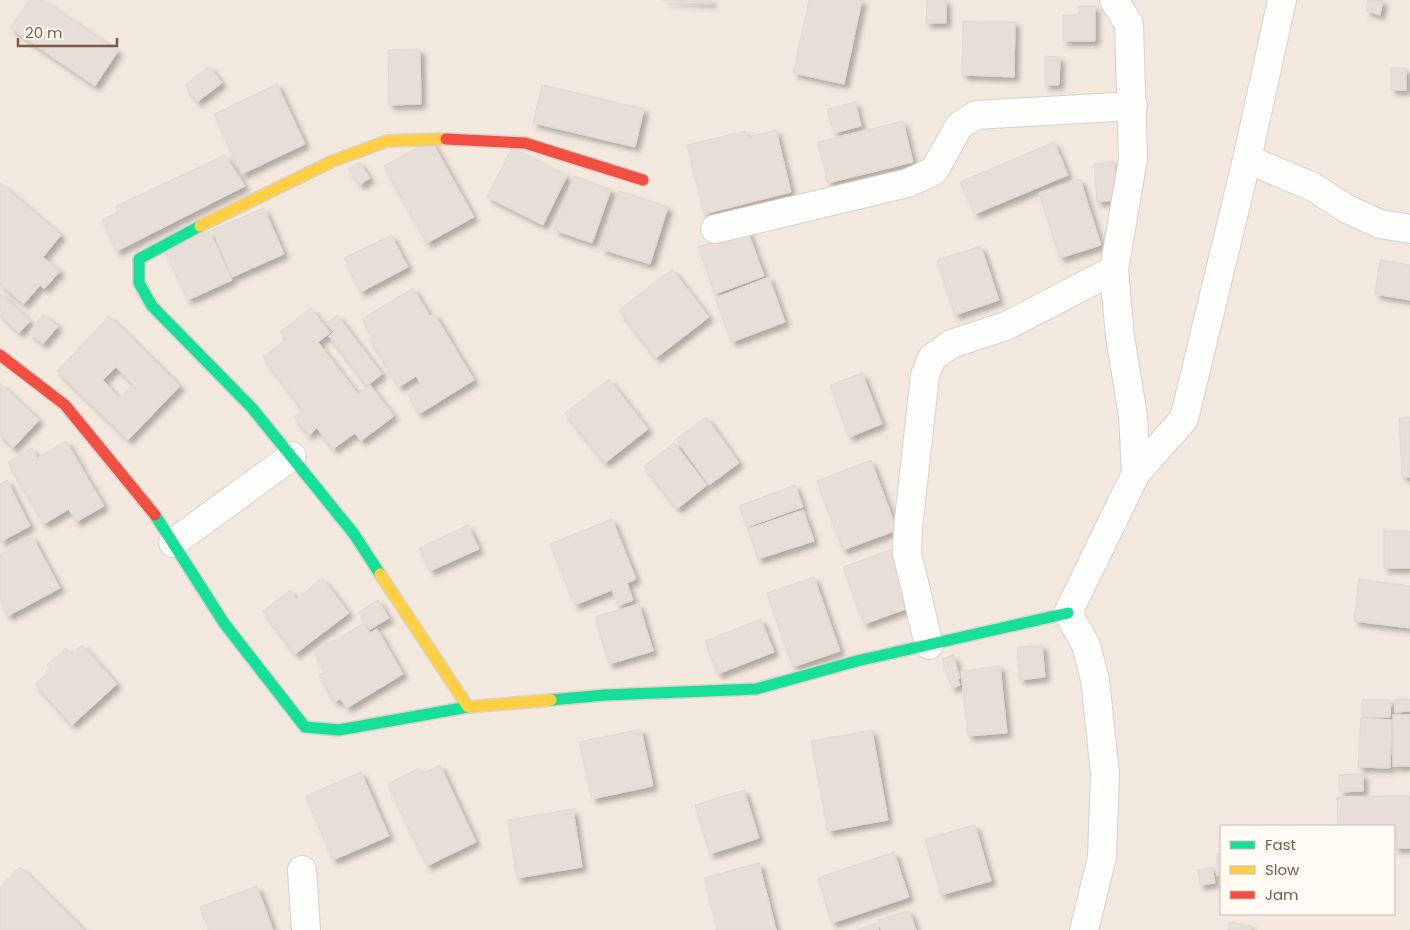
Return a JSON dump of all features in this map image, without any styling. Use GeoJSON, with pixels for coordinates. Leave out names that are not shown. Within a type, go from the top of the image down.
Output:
{"type":"FeatureCollection","features":[{"type":"Feature","properties":{"kind":"street"},"geometry":{"type":"LineString","coordinates":[[1114,0],[1129,24],[1132,159],[1114,270],[1120,336],[1133,416],[1136,473]]}},
{"type":"Feature","properties":{"kind":"street"},"geometry":{"type":"LineString","coordinates":[[1068,613],[1136,473],[1184,418],[1282,0]]}},
{"type":"Feature","properties":{"kind":"street"},"geometry":{"type":"LineString","coordinates":[[715,229],[908,183],[934,171],[959,126],[976,115],[1132,106]]}},
{"type":"Feature","properties":{"kind":"street"},"geometry":{"type":"LineString","coordinates":[[468,707],[354,534],[252,408],[152,306],[139,283],[139,259],[168,242],[333,161],[386,141],[454,139],[525,143],[643,180]]}},
{"type":"Feature","properties":{"kind":"street"},"geometry":{"type":"LineString","coordinates":[[1246,159],[1313,186],[1347,209],[1380,224],[1410,229]]}},
{"type":"Feature","properties":{"kind":"street"},"geometry":{"type":"LineString","coordinates":[[929,644],[907,553],[908,528],[925,375],[932,358],[951,344],[1006,326],[1114,270]]}},
{"type":"Feature","properties":{"kind":"street"},"geometry":{"type":"LineString","coordinates":[[0,355],[65,405],[152,511],[224,623],[305,727],[339,730],[468,707],[605,695],[756,689],[857,661],[1068,613]]}},
{"type":"Feature","properties":{"kind":"street"},"geometry":{"type":"LineString","coordinates":[[173,543],[292,456]]}},
{"type":"Feature","properties":{"kind":"street"},"geometry":{"type":"LineString","coordinates":[[1068,613],[1086,644],[1095,680],[1105,773],[1102,857],[1084,930]]}},
{"type":"Feature","properties":{"kind":"street"},"geometry":{"type":"LineString","coordinates":[[302,870],[306,930]]}},
{"type":"Feature","properties":{"kind":"shaded area"},"geometry":{"type":"Polygon","coordinates":[[[0,0],[1410,0],[1410,930],[0,930],[0,0]]]}},
{"type":"Feature","properties":{"kind":"building"},"geometry":{"type":"Polygon","coordinates":[[[29,0],[42,0],[118,51],[95,86],[10,28],[29,0]]]}},
{"type":"Feature","properties":{"kind":"building"},"geometry":{"type":"Polygon","coordinates":[[[663,0],[712,0],[712,3],[663,0]]]}},
{"type":"Feature","properties":{"kind":"building"},"geometry":{"type":"Polygon","coordinates":[[[809,0],[862,0],[844,84],[793,73],[809,0]]]}},
{"type":"Feature","properties":{"kind":"building"},"geometry":{"type":"Polygon","coordinates":[[[927,0],[946,0],[946,23],[926,23],[927,0]]]}},
{"type":"Feature","properties":{"kind":"building"},"geometry":{"type":"Polygon","coordinates":[[[1368,0],[1383,0],[1380,15],[1366,11],[1368,0]]]}},
{"type":"Feature","properties":{"kind":"building"},"geometry":{"type":"Polygon","coordinates":[[[1079,6],[1095,6],[1095,41],[1063,41],[1063,15],[1079,15],[1079,6]]]}},
{"type":"Feature","properties":{"kind":"building"},"geometry":{"type":"Polygon","coordinates":[[[963,21],[1015,22],[1014,77],[962,75],[963,21]]]}},
{"type":"Feature","properties":{"kind":"building"},"geometry":{"type":"Polygon","coordinates":[[[420,49],[421,104],[389,105],[388,50],[420,49]]]}},
{"type":"Feature","properties":{"kind":"building"},"geometry":{"type":"Polygon","coordinates":[[[1045,56],[1060,57],[1059,85],[1045,85],[1045,56]]]}},
{"type":"Feature","properties":{"kind":"building"},"geometry":{"type":"Polygon","coordinates":[[[209,66],[222,83],[197,102],[185,85],[209,66]]]}},
{"type":"Feature","properties":{"kind":"building"},"geometry":{"type":"Polygon","coordinates":[[[1391,68],[1406,68],[1406,90],[1391,90],[1391,68]]]}},
{"type":"Feature","properties":{"kind":"building"},"geometry":{"type":"Polygon","coordinates":[[[277,84],[305,144],[242,174],[214,114],[277,84]]]}},
{"type":"Feature","properties":{"kind":"building"},"geometry":{"type":"Polygon","coordinates":[[[542,85],[644,109],[635,147],[533,123],[542,85]]]}},
{"type":"Feature","properties":{"kind":"building"},"geometry":{"type":"Polygon","coordinates":[[[855,102],[861,126],[834,133],[827,109],[855,102]]]}},
{"type":"Feature","properties":{"kind":"building"},"geometry":{"type":"Polygon","coordinates":[[[903,121],[913,162],[828,183],[818,142],[903,121]]]}},
{"type":"Feature","properties":{"kind":"building"},"geometry":{"type":"Polygon","coordinates":[[[776,130],[791,192],[704,214],[687,145],[746,131],[748,137],[776,130]]]}},
{"type":"Feature","properties":{"kind":"building"},"geometry":{"type":"Polygon","coordinates":[[[431,140],[474,217],[427,243],[384,166],[431,140]]]}},
{"type":"Feature","properties":{"kind":"building"},"geometry":{"type":"Polygon","coordinates":[[[1054,142],[1068,175],[975,214],[960,182],[1054,142]]]}},
{"type":"Feature","properties":{"kind":"building"},"geometry":{"type":"Polygon","coordinates":[[[512,148],[567,176],[543,225],[487,197],[512,148]]]}},
{"type":"Feature","properties":{"kind":"building"},"geometry":{"type":"Polygon","coordinates":[[[225,155],[245,186],[117,251],[102,220],[118,212],[116,206],[225,155]]]}},
{"type":"Feature","properties":{"kind":"building"},"geometry":{"type":"Polygon","coordinates":[[[1114,161],[1118,200],[1097,202],[1094,164],[1114,161]]]}},
{"type":"Feature","properties":{"kind":"building"},"geometry":{"type":"Polygon","coordinates":[[[359,162],[370,178],[360,185],[348,169],[359,162]]]}},
{"type":"Feature","properties":{"kind":"building"},"geometry":{"type":"Polygon","coordinates":[[[574,176],[611,190],[592,243],[554,230],[574,176]]]}},
{"type":"Feature","properties":{"kind":"building"},"geometry":{"type":"Polygon","coordinates":[[[1080,179],[1101,245],[1060,258],[1039,193],[1080,179]]]}},
{"type":"Feature","properties":{"kind":"building"},"geometry":{"type":"Polygon","coordinates":[[[0,183],[61,235],[43,257],[60,271],[44,289],[40,285],[24,304],[0,285],[0,183]]]}},
{"type":"Feature","properties":{"kind":"building"},"geometry":{"type":"Polygon","coordinates":[[[619,191],[668,207],[650,264],[601,249],[619,191]]]}},
{"type":"Feature","properties":{"kind":"building"},"geometry":{"type":"Polygon","coordinates":[[[264,208],[284,254],[232,277],[212,230],[264,208]]]}},
{"type":"Feature","properties":{"kind":"building"},"geometry":{"type":"Polygon","coordinates":[[[747,229],[764,276],[715,294],[698,247],[747,229]]]}},
{"type":"Feature","properties":{"kind":"building"},"geometry":{"type":"Polygon","coordinates":[[[210,231],[232,280],[188,300],[166,252],[210,231]]]}},
{"type":"Feature","properties":{"kind":"building"},"geometry":{"type":"Polygon","coordinates":[[[391,235],[408,267],[361,292],[344,258],[391,235]]]}},
{"type":"Feature","properties":{"kind":"building"},"geometry":{"type":"Polygon","coordinates":[[[981,246],[999,300],[955,315],[937,260],[981,246]]]}},
{"type":"Feature","properties":{"kind":"building"},"geometry":{"type":"Polygon","coordinates":[[[1380,260],[1410,265],[1410,300],[1375,294],[1380,260]]]}},
{"type":"Feature","properties":{"kind":"building"},"geometry":{"type":"Polygon","coordinates":[[[672,269],[709,317],[656,358],[619,310],[672,269]]]}},
{"type":"Feature","properties":{"kind":"building"},"geometry":{"type":"Polygon","coordinates":[[[769,277],[785,322],[732,342],[715,298],[769,277]]]}},
{"type":"Feature","properties":{"kind":"building"},"geometry":{"type":"Polygon","coordinates":[[[413,288],[430,316],[434,313],[474,380],[419,414],[408,394],[422,386],[416,376],[399,387],[370,339],[373,337],[362,319],[413,288]]]}},
{"type":"Feature","properties":{"kind":"building"},"geometry":{"type":"Polygon","coordinates":[[[0,293],[30,321],[19,333],[0,315],[0,293]]]}},
{"type":"Feature","properties":{"kind":"building"},"geometry":{"type":"Polygon","coordinates":[[[311,308],[330,333],[318,342],[358,394],[370,385],[394,416],[361,441],[355,433],[333,449],[317,428],[309,435],[294,417],[303,410],[263,357],[286,339],[280,332],[311,308]]]}},
{"type":"Feature","properties":{"kind":"building"},"geometry":{"type":"Polygon","coordinates":[[[43,314],[58,326],[43,344],[29,333],[43,314]]]}},
{"type":"Feature","properties":{"kind":"building"},"geometry":{"type":"Polygon","coordinates":[[[337,315],[382,374],[367,386],[329,336],[334,332],[327,323],[337,315]]]}},
{"type":"Feature","properties":{"kind":"building"},"geometry":{"type":"Polygon","coordinates":[[[109,316],[180,386],[128,440],[57,371],[109,316]],[[116,367],[103,380],[119,398],[133,385],[116,367]]]}},
{"type":"Feature","properties":{"kind":"building"},"geometry":{"type":"Polygon","coordinates":[[[862,373],[882,424],[849,437],[830,385],[862,373]]]}},
{"type":"Feature","properties":{"kind":"building"},"geometry":{"type":"Polygon","coordinates":[[[609,379],[648,429],[605,463],[565,413],[609,379]]]}},
{"type":"Feature","properties":{"kind":"building"},"geometry":{"type":"Polygon","coordinates":[[[0,383],[39,420],[13,448],[0,435],[0,383]]]}},
{"type":"Feature","properties":{"kind":"building"},"geometry":{"type":"Polygon","coordinates":[[[706,417],[739,463],[709,485],[676,439],[706,417]]]}},
{"type":"Feature","properties":{"kind":"building"},"geometry":{"type":"Polygon","coordinates":[[[1410,417],[1410,477],[1402,477],[1399,418],[1410,417]]]}},
{"type":"Feature","properties":{"kind":"building"},"geometry":{"type":"Polygon","coordinates":[[[66,441],[104,506],[76,522],[69,509],[44,524],[8,462],[32,448],[37,458],[66,441]]]}},
{"type":"Feature","properties":{"kind":"building"},"geometry":{"type":"Polygon","coordinates":[[[674,443],[707,485],[677,509],[644,466],[674,443]]]}},
{"type":"Feature","properties":{"kind":"building"},"geometry":{"type":"Polygon","coordinates":[[[871,460],[897,530],[843,550],[817,481],[871,460]]]}},
{"type":"Feature","properties":{"kind":"building"},"geometry":{"type":"Polygon","coordinates":[[[7,480],[30,526],[0,542],[0,484],[7,480]]]}},
{"type":"Feature","properties":{"kind":"building"},"geometry":{"type":"Polygon","coordinates":[[[795,485],[803,507],[747,527],[739,506],[795,485]]]}},
{"type":"Feature","properties":{"kind":"building"},"geometry":{"type":"Polygon","coordinates":[[[803,510],[814,541],[758,559],[748,529],[803,510]]]}},
{"type":"Feature","properties":{"kind":"building"},"geometry":{"type":"Polygon","coordinates":[[[612,519],[636,579],[627,583],[633,600],[618,606],[612,590],[575,605],[550,544],[612,519]]]}},
{"type":"Feature","properties":{"kind":"building"},"geometry":{"type":"Polygon","coordinates":[[[468,525],[479,549],[430,571],[419,548],[468,525]]]}},
{"type":"Feature","properties":{"kind":"building"},"geometry":{"type":"Polygon","coordinates":[[[1384,531],[1410,531],[1410,568],[1384,568],[1384,531]]]}},
{"type":"Feature","properties":{"kind":"building"},"geometry":{"type":"Polygon","coordinates":[[[32,536],[60,588],[8,616],[0,601],[0,554],[32,536]]]}},
{"type":"Feature","properties":{"kind":"building"},"geometry":{"type":"Polygon","coordinates":[[[895,548],[917,605],[864,624],[843,567],[895,548]]]}},
{"type":"Feature","properties":{"kind":"building"},"geometry":{"type":"Polygon","coordinates":[[[814,577],[840,651],[793,667],[767,593],[814,577]]]}},
{"type":"Feature","properties":{"kind":"building"},"geometry":{"type":"Polygon","coordinates":[[[322,578],[349,613],[295,654],[263,611],[290,590],[296,599],[322,578]]]}},
{"type":"Feature","properties":{"kind":"building"},"geometry":{"type":"Polygon","coordinates":[[[1359,579],[1410,586],[1410,628],[1354,621],[1359,579]]]}},
{"type":"Feature","properties":{"kind":"building"},"geometry":{"type":"Polygon","coordinates":[[[378,600],[389,618],[369,630],[359,612],[378,600]]]}},
{"type":"Feature","properties":{"kind":"building"},"geometry":{"type":"Polygon","coordinates":[[[639,604],[653,651],[609,664],[595,617],[639,604]]]}},
{"type":"Feature","properties":{"kind":"building"},"geometry":{"type":"Polygon","coordinates":[[[761,619],[774,652],[718,674],[705,641],[761,619]]]}},
{"type":"Feature","properties":{"kind":"building"},"geometry":{"type":"Polygon","coordinates":[[[364,623],[370,633],[377,629],[403,674],[347,708],[340,699],[335,702],[319,675],[325,672],[314,652],[364,623]]]}},
{"type":"Feature","properties":{"kind":"building"},"geometry":{"type":"Polygon","coordinates":[[[82,645],[117,684],[72,725],[35,684],[51,670],[47,665],[66,648],[72,654],[82,645]]]}},
{"type":"Feature","properties":{"kind":"building"},"geometry":{"type":"Polygon","coordinates":[[[1042,645],[1045,677],[1020,680],[1017,647],[1042,645]]]}},
{"type":"Feature","properties":{"kind":"building"},"geometry":{"type":"Polygon","coordinates":[[[953,655],[960,678],[958,679],[960,685],[952,688],[942,659],[953,655]]]}},
{"type":"Feature","properties":{"kind":"building"},"geometry":{"type":"Polygon","coordinates":[[[1000,666],[1007,733],[968,736],[961,671],[1000,666]]]}},
{"type":"Feature","properties":{"kind":"building"},"geometry":{"type":"Polygon","coordinates":[[[1395,699],[1410,699],[1410,711],[1395,712],[1395,699]]]}},
{"type":"Feature","properties":{"kind":"building"},"geometry":{"type":"Polygon","coordinates":[[[1362,700],[1391,700],[1390,717],[1362,717],[1362,700]]]}},
{"type":"Feature","properties":{"kind":"building"},"geometry":{"type":"Polygon","coordinates":[[[1393,715],[1410,715],[1410,766],[1393,766],[1393,715]]]}},
{"type":"Feature","properties":{"kind":"building"},"geometry":{"type":"Polygon","coordinates":[[[1361,718],[1392,720],[1390,768],[1358,767],[1361,718]]]}},
{"type":"Feature","properties":{"kind":"building"},"geometry":{"type":"Polygon","coordinates":[[[641,729],[653,786],[592,799],[579,742],[641,729]]]}},
{"type":"Feature","properties":{"kind":"building"},"geometry":{"type":"Polygon","coordinates":[[[872,730],[888,820],[828,831],[811,741],[872,730]]]}},
{"type":"Feature","properties":{"kind":"building"},"geometry":{"type":"Polygon","coordinates":[[[440,765],[476,842],[427,866],[388,784],[419,768],[422,774],[440,765]]]}},
{"type":"Feature","properties":{"kind":"building"},"geometry":{"type":"Polygon","coordinates":[[[361,772],[389,836],[333,860],[306,796],[361,772]]]}},
{"type":"Feature","properties":{"kind":"building"},"geometry":{"type":"Polygon","coordinates":[[[1363,774],[1363,791],[1340,792],[1339,775],[1363,774]]]}},
{"type":"Feature","properties":{"kind":"building"},"geometry":{"type":"Polygon","coordinates":[[[744,790],[759,838],[710,854],[695,805],[744,790]]]}},
{"type":"Feature","properties":{"kind":"building"},"geometry":{"type":"Polygon","coordinates":[[[1410,796],[1410,848],[1395,848],[1395,825],[1338,825],[1337,797],[1410,796]]]}},
{"type":"Feature","properties":{"kind":"building"},"geometry":{"type":"Polygon","coordinates":[[[573,809],[582,867],[517,878],[508,820],[573,809]]]}},
{"type":"Feature","properties":{"kind":"building"},"geometry":{"type":"Polygon","coordinates":[[[975,825],[991,881],[941,895],[925,839],[975,825]]]}},
{"type":"Feature","properties":{"kind":"building"},"geometry":{"type":"Polygon","coordinates":[[[894,852],[909,897],[832,923],[818,878],[894,852]]]}},
{"type":"Feature","properties":{"kind":"building"},"geometry":{"type":"Polygon","coordinates":[[[1217,854],[1220,854],[1220,875],[1217,875],[1217,854]]]}},
{"type":"Feature","properties":{"kind":"building"},"geometry":{"type":"Polygon","coordinates":[[[759,863],[776,930],[717,930],[704,878],[759,863]]]}},
{"type":"Feature","properties":{"kind":"building"},"geometry":{"type":"Polygon","coordinates":[[[20,867],[84,930],[0,930],[0,887],[20,867]]]}},
{"type":"Feature","properties":{"kind":"building"},"geometry":{"type":"Polygon","coordinates":[[[1212,867],[1215,883],[1200,885],[1198,870],[1212,867]]]}},
{"type":"Feature","properties":{"kind":"building"},"geometry":{"type":"Polygon","coordinates":[[[257,886],[273,930],[209,930],[200,907],[257,886]]]}},
{"type":"Feature","properties":{"kind":"building"},"geometry":{"type":"Polygon","coordinates":[[[909,910],[916,930],[881,930],[878,920],[909,910]]]}},
{"type":"Feature","properties":{"kind":"building"},"geometry":{"type":"Polygon","coordinates":[[[1229,922],[1251,926],[1250,930],[1228,930],[1229,922]]]}},
{"type":"Feature","properties":{"kind":"building"},"geometry":{"type":"Polygon","coordinates":[[[876,923],[878,930],[857,930],[876,923]]]}},
{"type":"Feature","properties":{"kind":"traffic: fast"},"geometry":{"type":"LineString","coordinates":[[200,226],[139,259],[139,283],[152,306],[252,408],[354,534],[380,574]]}},
{"type":"Feature","properties":{"kind":"traffic: fast"},"geometry":{"type":"LineString","coordinates":[[155,515],[224,623],[305,727],[339,730],[468,707]]}},
{"type":"Feature","properties":{"kind":"traffic: fast"},"geometry":{"type":"LineString","coordinates":[[551,700],[605,695],[756,689],[857,661],[1068,613]]}},
{"type":"Feature","properties":{"kind":"traffic: slow"},"geometry":{"type":"LineString","coordinates":[[200,226],[333,161],[387,141],[446,139]]}},
{"type":"Feature","properties":{"kind":"traffic: slow"},"geometry":{"type":"LineString","coordinates":[[380,574],[468,707],[551,700]]}},
{"type":"Feature","properties":{"kind":"traffic: jam"},"geometry":{"type":"LineString","coordinates":[[446,139],[525,143],[643,180]]}},
{"type":"Feature","properties":{"kind":"traffic: jam"},"geometry":{"type":"LineString","coordinates":[[0,355],[65,405],[155,515]]}}]}
